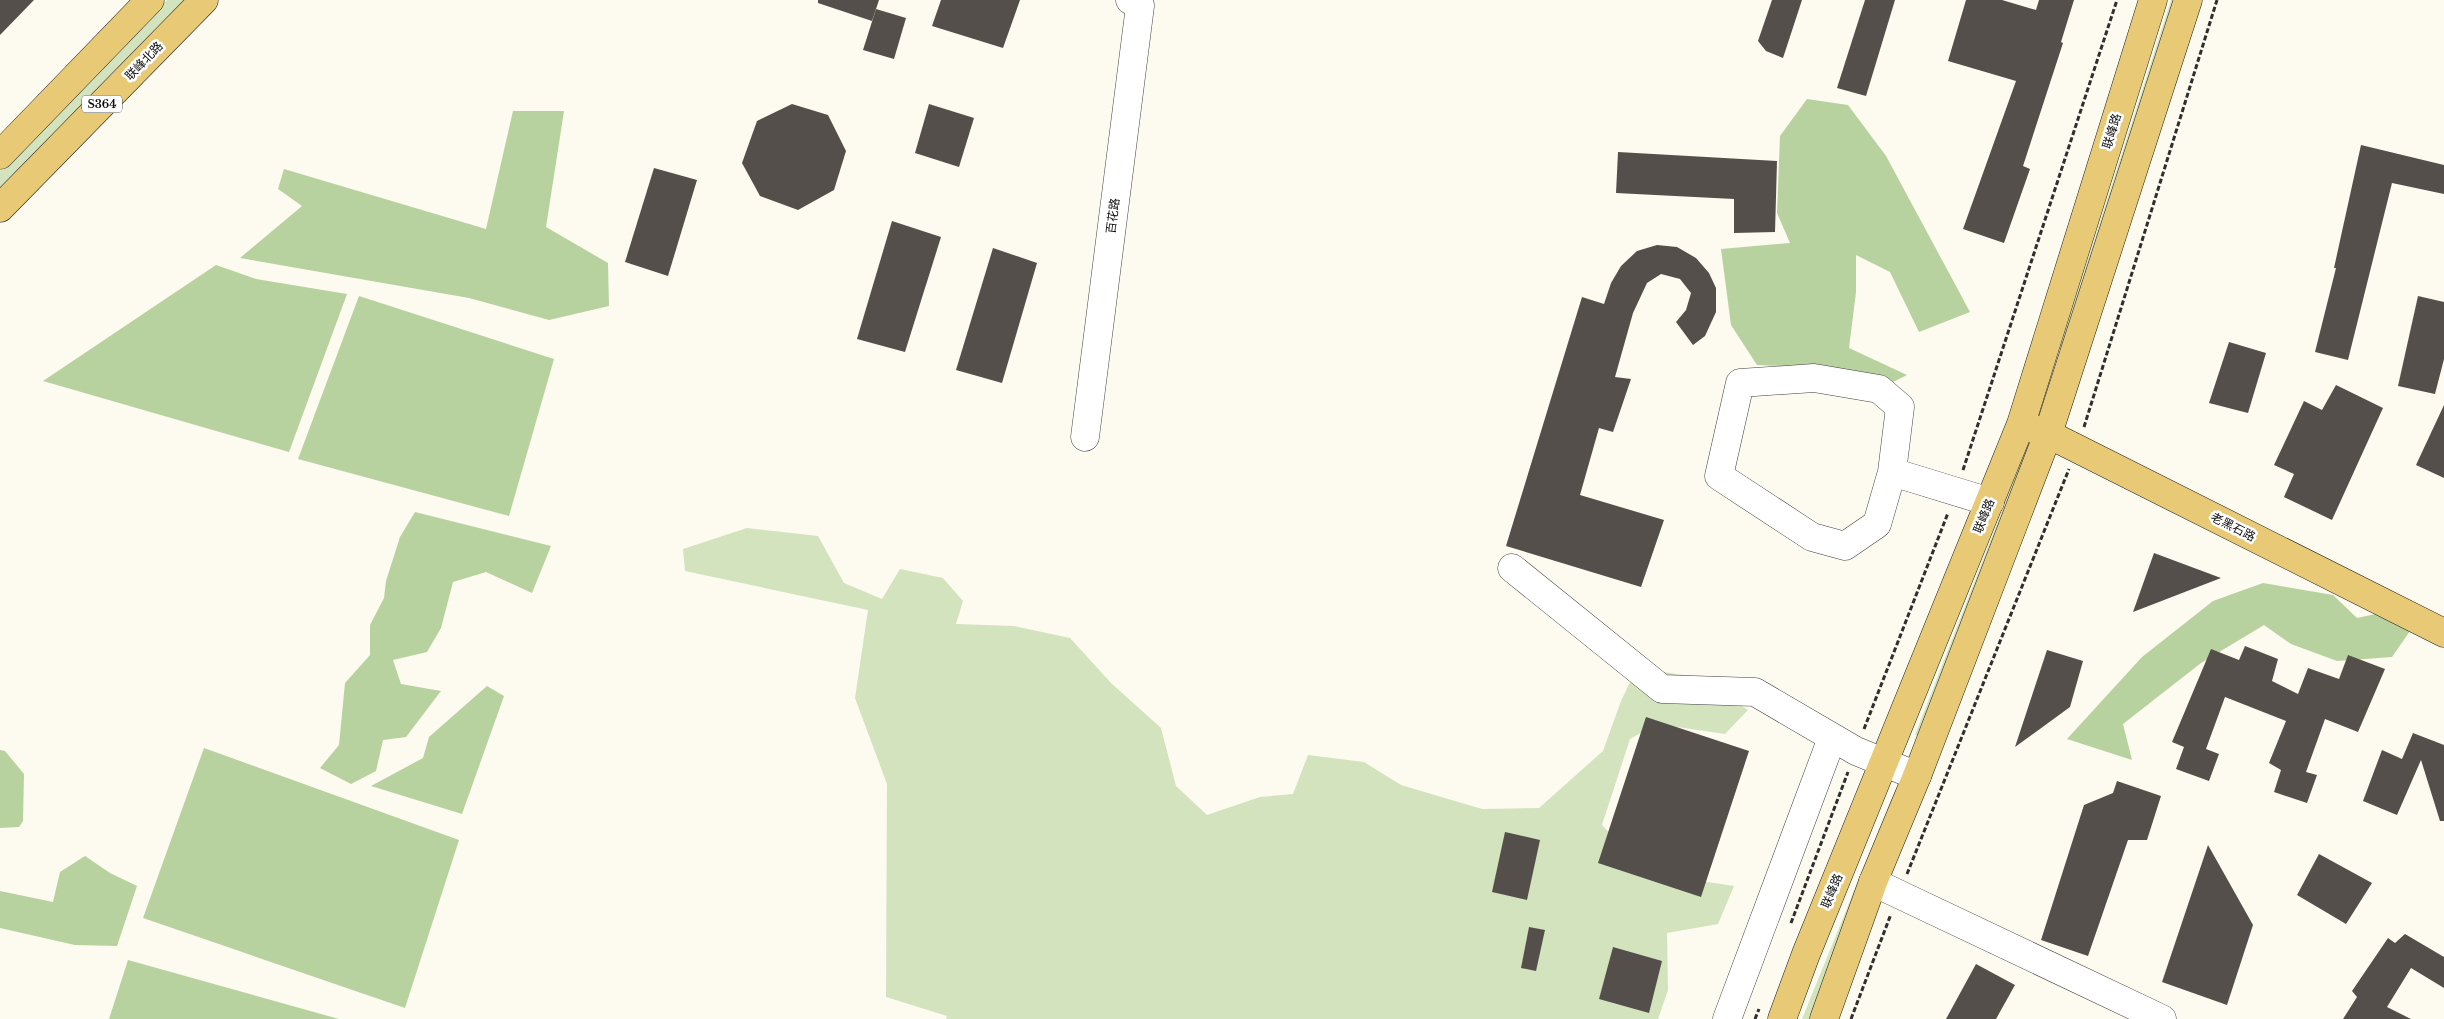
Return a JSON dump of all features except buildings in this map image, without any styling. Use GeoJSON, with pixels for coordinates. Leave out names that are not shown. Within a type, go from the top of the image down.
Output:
{"type":"FeatureCollection","features":[{"type":"Feature","properties":{"kind":"main road","name":"S364"},"geometry":{"type":"LineString","coordinates":[[0,155],[150,0]]}},
{"type":"Feature","properties":{"kind":"main road","name":"联峰北路"},"geometry":{"type":"LineString","coordinates":[[0,208],[204,0]]}},
{"type":"Feature","properties":{"kind":"main road","name":"联峰路"},"geometry":{"type":"LineString","coordinates":[[1782,1019],[1806,954],[2021,424],[2153,0]]}},
{"type":"Feature","properties":{"kind":"main road"},"geometry":{"type":"LineString","coordinates":[[1824,1019],[1873,882],[1917,776],[2048,434],[2188,0]]}},
{"type":"Feature","properties":{"kind":"main road","name":"老黑石路"},"geometry":{"type":"LineString","coordinates":[[2021,424],[2048,434],[2444,633]]}},
{"type":"Feature","properties":{"kind":"street","name":"百花路"},"geometry":{"type":"LineString","coordinates":[[1085,437],[1140,6],[1130,0]]}},
{"type":"Feature","properties":{"kind":"street"},"geometry":{"type":"LineString","coordinates":[[1814,378],[1879,389],[1900,407],[1892,472],[1877,524],[1845,546],[1812,537],[1719,476],[1740,383],[1814,378]]}},
{"type":"Feature","properties":{"kind":"street"},"geometry":{"type":"LineString","coordinates":[[1892,472],[1990,502]]}},
{"type":"Feature","properties":{"kind":"street"},"geometry":{"type":"LineString","coordinates":[[1512,568],[1662,689],[1755,692],[1856,751],[1917,776]]}},
{"type":"Feature","properties":{"kind":"street"},"geometry":{"type":"LineString","coordinates":[[1727,1019],[1832,738]]}},
{"type":"Feature","properties":{"kind":"street"},"geometry":{"type":"LineString","coordinates":[[1873,882],[2162,1019]]}},
{"type":"Feature","properties":{"kind":"green space"},"geometry":{"type":"Polygon","coordinates":[[[167,0],[190,0],[0,194],[0,171],[167,0]]]}},
{"type":"Feature","properties":{"kind":"green space"},"geometry":{"type":"Polygon","coordinates":[[[2171,0],[2180,0],[2069,351],[2060,347],[2171,0]]]}},
{"type":"Feature","properties":{"kind":"green space"},"geometry":{"type":"Polygon","coordinates":[[[1807,99],[1848,105],[1886,156],[1970,312],[1919,332],[1890,272],[1856,255],[1856,292],[1849,348],[1907,375],[1887,385],[1847,369],[1757,365],[1731,325],[1721,249],[1790,243],[1777,213],[1780,136],[1807,99]]]}},
{"type":"Feature","properties":{"kind":"green space"},"geometry":{"type":"Polygon","coordinates":[[[513,111],[564,111],[546,227],[608,263],[609,306],[549,320],[469,298],[240,258],[302,206],[278,189],[284,169],[486,229],[513,111]]]}},
{"type":"Feature","properties":{"kind":"green space"},"geometry":{"type":"Polygon","coordinates":[[[216,265],[256,279],[347,294],[289,452],[43,381],[216,265]]]}},
{"type":"Feature","properties":{"kind":"green space"},"geometry":{"type":"Polygon","coordinates":[[[359,296],[554,359],[509,516],[298,459],[359,296]]]}},
{"type":"Feature","properties":{"kind":"green space"},"geometry":{"type":"Polygon","coordinates":[[[2029,441],[2037,445],[1924,738],[1915,735],[2029,441]]]}},
{"type":"Feature","properties":{"kind":"green space"},"geometry":{"type":"Polygon","coordinates":[[[415,512],[551,546],[532,593],[486,572],[453,582],[441,628],[427,652],[393,660],[401,684],[441,691],[406,737],[383,740],[376,771],[351,784],[320,768],[339,745],[345,683],[370,655],[370,625],[384,598],[386,581],[400,537],[415,512]]]}},
{"type":"Feature","properties":{"kind":"green space"},"geometry":{"type":"Polygon","coordinates":[[[747,528],[818,536],[844,583],[882,599],[900,569],[943,578],[963,601],[956,624],[1014,626],[1070,638],[1111,683],[1161,728],[1176,786],[1207,815],[1260,797],[1293,794],[1308,755],[1364,762],[1401,785],[1482,809],[1539,808],[1603,751],[1621,701],[1637,668],[1697,677],[1748,710],[1725,734],[1657,724],[1630,739],[1602,825],[1617,841],[1688,879],[1734,886],[1718,924],[1667,933],[1668,990],[1658,1019],[946,1019],[947,1016],[886,997],[887,784],[855,698],[868,610],[685,571],[683,549],[747,528]]]}},
{"type":"Feature","properties":{"kind":"green space"},"geometry":{"type":"Polygon","coordinates":[[[2263,583],[2333,595],[2357,618],[2385,612],[2410,631],[2392,657],[2337,661],[2291,644],[2264,625],[2201,663],[2123,724],[2132,760],[2067,739],[2142,657],[2213,601],[2263,583]]]}},
{"type":"Feature","properties":{"kind":"green space"},"geometry":{"type":"Polygon","coordinates":[[[487,686],[504,696],[462,814],[371,786],[423,758],[429,737],[487,686]]]}},
{"type":"Feature","properties":{"kind":"green space"},"geometry":{"type":"Polygon","coordinates":[[[204,748],[459,840],[405,1008],[143,918],[204,748]]]}},
{"type":"Feature","properties":{"kind":"green space"},"geometry":{"type":"Polygon","coordinates":[[[0,750],[5,751],[24,774],[23,821],[19,827],[0,828],[0,750]]]}},
{"type":"Feature","properties":{"kind":"green space"},"geometry":{"type":"Polygon","coordinates":[[[1895,790],[1903,794],[1813,1019],[1802,1019],[1895,790]]]}},
{"type":"Feature","properties":{"kind":"green space"},"geometry":{"type":"Polygon","coordinates":[[[85,856],[110,873],[137,886],[117,946],[75,945],[0,928],[0,891],[53,902],[60,872],[85,856]]]}},
{"type":"Feature","properties":{"kind":"green space"},"geometry":{"type":"Polygon","coordinates":[[[128,960],[339,1019],[109,1019],[128,960]]]}}]}
